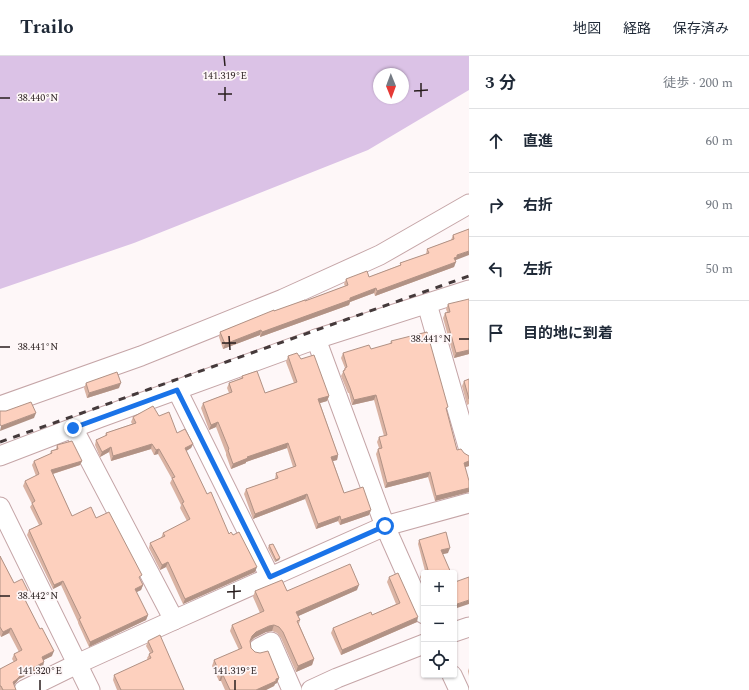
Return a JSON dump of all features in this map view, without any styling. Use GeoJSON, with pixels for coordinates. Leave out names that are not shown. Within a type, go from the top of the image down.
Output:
{"type":"FeatureCollection","features":[{"type":"Feature","properties":{"kind":"street"},"geometry":{"type":"LineString","coordinates":[[0,406],[141,356],[283,300],[380,255],[469,204]]}},
{"type":"Feature","properties":{"kind":"street"},"geometry":{"type":"LineString","coordinates":[[0,456],[316,339],[469,290]]}},
{"type":"Feature","properties":{"kind":"street"},"geometry":{"type":"LineString","coordinates":[[427,304],[469,450]]}},
{"type":"Feature","properties":{"kind":"street"},"geometry":{"type":"LineString","coordinates":[[316,339],[385,526],[421,607]]}},
{"type":"Feature","properties":{"kind":"street"},"geometry":{"type":"LineString","coordinates":[[177,390],[270,577]]}},
{"type":"Feature","properties":{"kind":"street"},"geometry":{"type":"LineString","coordinates":[[73,428],[174,620]]}},
{"type":"Feature","properties":{"kind":"street"},"geometry":{"type":"LineString","coordinates":[[24,690],[77,664],[385,526],[469,503]]}},
{"type":"Feature","properties":{"kind":"street"},"geometry":{"type":"LineString","coordinates":[[0,507],[90,690]]}},
{"type":"Feature","properties":{"kind":"street"},"geometry":{"type":"LineString","coordinates":[[457,631],[469,627]]}},
{"type":"Feature","properties":{"kind":"street"},"geometry":{"type":"LineString","coordinates":[[259,648],[271,642],[292,690]]}},
{"type":"Feature","properties":{"kind":"street"},"geometry":{"type":"LineString","coordinates":[[310,690],[421,645]]}},
{"type":"Feature","properties":{"kind":"street"},"geometry":{"type":"LineString","coordinates":[[453,678],[459,690]]}},
{"type":"Feature","properties":{"kind":"shaded area"},"geometry":{"type":"Polygon","coordinates":[[[0,56],[469,56],[469,90],[368,150],[134,243],[0,289],[0,56]]]}},
{"type":"Feature","properties":{"kind":"building"},"geometry":{"type":"Polygon","coordinates":[[[469,229],[469,251],[457,255],[457,257],[454,258],[456,262],[377,291],[376,288],[350,298],[350,300],[262,332],[261,330],[225,344],[220,332],[274,310],[305,301],[348,285],[346,279],[367,271],[369,277],[401,265],[400,263],[429,253],[427,249],[454,239],[453,235],[469,229]]]}},
{"type":"Feature","properties":{"kind":"building"},"geometry":{"type":"Polygon","coordinates":[[[469,299],[469,350],[456,353],[445,313],[450,312],[448,304],[469,299]]]}},
{"type":"Feature","properties":{"kind":"building"},"geometry":{"type":"Polygon","coordinates":[[[427,332],[448,407],[446,408],[457,450],[461,449],[469,456],[469,461],[464,463],[469,481],[469,488],[436,496],[430,472],[387,483],[378,449],[382,448],[379,437],[387,435],[376,395],[354,400],[343,371],[347,367],[343,353],[369,345],[371,349],[392,343],[391,341],[427,332]]]}},
{"type":"Feature","properties":{"kind":"building"},"geometry":{"type":"Polygon","coordinates":[[[297,353],[301,359],[314,355],[329,396],[318,399],[338,455],[331,457],[344,493],[363,487],[371,510],[341,520],[340,516],[318,524],[307,494],[255,514],[246,489],[278,478],[276,473],[296,466],[288,443],[247,457],[248,458],[233,464],[228,450],[229,449],[218,422],[211,425],[203,403],[232,392],[229,383],[243,378],[242,376],[257,371],[265,393],[297,382],[288,356],[297,353]]]}},
{"type":"Feature","properties":{"kind":"building"},"geometry":{"type":"Polygon","coordinates":[[[117,372],[121,383],[89,393],[86,383],[117,372]]]}},
{"type":"Feature","properties":{"kind":"building"},"geometry":{"type":"Polygon","coordinates":[[[469,379],[469,399],[464,381],[469,379]]]}},
{"type":"Feature","properties":{"kind":"building"},"geometry":{"type":"Polygon","coordinates":[[[31,402],[36,413],[1,426],[0,411],[6,411],[31,402]]]}},
{"type":"Feature","properties":{"kind":"building"},"geometry":{"type":"Polygon","coordinates":[[[153,406],[159,416],[169,412],[177,433],[185,429],[193,444],[185,448],[207,494],[211,492],[229,534],[231,532],[233,535],[239,532],[257,567],[185,599],[168,562],[162,565],[150,543],[165,536],[163,533],[190,519],[182,503],[184,502],[172,478],[175,477],[159,449],[156,450],[152,444],[113,456],[111,447],[102,452],[96,440],[107,435],[106,433],[136,423],[133,417],[153,406]]]}},
{"type":"Feature","properties":{"kind":"building"},"geometry":{"type":"Polygon","coordinates":[[[72,441],[82,461],[51,470],[72,516],[91,507],[96,518],[109,512],[142,575],[139,577],[143,585],[135,589],[148,615],[90,642],[79,619],[81,618],[63,581],[54,585],[29,530],[42,524],[32,503],[35,501],[25,481],[39,474],[34,461],[52,453],[51,451],[58,449],[57,445],[72,441]]]}},
{"type":"Feature","properties":{"kind":"building"},"geometry":{"type":"Polygon","coordinates":[[[446,532],[450,548],[441,550],[450,570],[428,570],[419,540],[446,532]]]}},
{"type":"Feature","properties":{"kind":"building"},"geometry":{"type":"Polygon","coordinates":[[[273,544],[280,558],[276,560],[269,545],[273,544]]]}},
{"type":"Feature","properties":{"kind":"building"},"geometry":{"type":"Polygon","coordinates":[[[0,556],[14,583],[22,579],[28,591],[22,594],[40,629],[42,628],[54,651],[42,657],[44,662],[20,675],[13,682],[16,690],[3,690],[0,686],[0,669],[17,660],[14,654],[22,650],[11,628],[3,632],[0,627],[0,556]]]}},
{"type":"Feature","properties":{"kind":"building"},"geometry":{"type":"Polygon","coordinates":[[[350,564],[359,585],[296,612],[300,620],[297,621],[314,659],[298,666],[283,632],[279,627],[274,625],[269,626],[256,632],[252,636],[250,641],[251,648],[255,652],[260,653],[268,651],[279,678],[276,679],[276,681],[256,690],[230,690],[223,675],[221,676],[214,660],[242,648],[232,625],[264,611],[255,591],[282,580],[287,591],[350,564]]]}},
{"type":"Feature","properties":{"kind":"building"},"geometry":{"type":"Polygon","coordinates":[[[398,573],[418,617],[342,650],[333,628],[371,612],[372,615],[400,603],[389,577],[398,573]]]}},
{"type":"Feature","properties":{"kind":"building"},"geometry":{"type":"Polygon","coordinates":[[[469,577],[469,600],[457,604],[457,581],[469,577]]]}},
{"type":"Feature","properties":{"kind":"building"},"geometry":{"type":"Polygon","coordinates":[[[160,635],[184,690],[121,690],[114,675],[151,658],[149,654],[153,652],[148,641],[160,635]]]}},
{"type":"Feature","properties":{"kind":"railway"},"geometry":{"type":"LineString","coordinates":[[0,442],[469,276]]}},
{"type":"Feature","properties":{"kind":"route"},"geometry":{"type":"LineString","coordinates":[[73,428],[177,390],[270,577],[385,526]]}}]}
